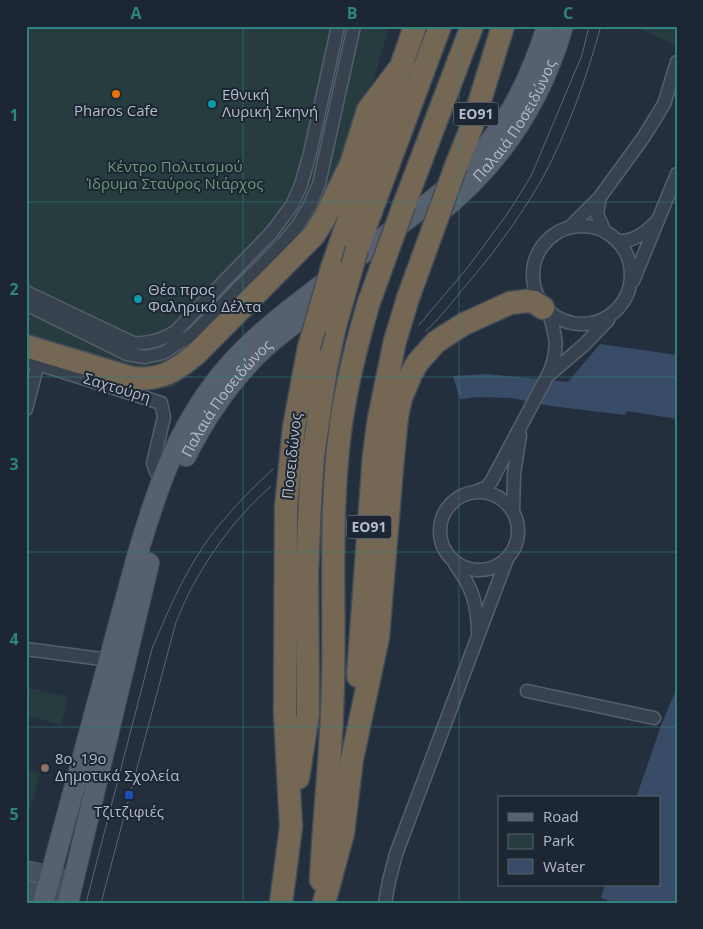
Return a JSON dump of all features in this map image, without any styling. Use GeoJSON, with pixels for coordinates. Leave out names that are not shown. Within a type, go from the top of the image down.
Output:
{"type":"FeatureCollection","features":[{"type":"Feature","properties":{"kind":"highway","name":"Ποσειδώνος"},"geometry":{"type":"LineString","coordinates":[[281,903],[291,827],[285,714],[286,515],[294,427],[309,347],[332,268],[416,26]]}},
{"type":"Feature","properties":{"kind":"highway"},"geometry":{"type":"LineString","coordinates":[[291,827],[308,714],[307,571],[310,501],[313,456],[326,368],[335,326],[357,250],[440,26]]}},
{"type":"Feature","properties":{"kind":"highway"},"geometry":{"type":"LineString","coordinates":[[319,903],[330,759],[333,685],[335,506],[341,424],[357,339],[369,302],[472,26]]}},
{"type":"Feature","properties":{"kind":"highway","name":"ΕΟ91"},"geometry":{"type":"LineString","coordinates":[[352,759],[374,455],[386,380],[408,298],[472,126],[503,26]]}},
{"type":"Feature","properties":{"kind":"highway"},"geometry":{"type":"LineString","coordinates":[[33,355],[132,378],[144,379],[168,374],[184,365],[314,235],[351,164],[368,110],[403,64]]}},
{"type":"Feature","properties":{"kind":"highway"},"geometry":{"type":"LineString","coordinates":[[324,903],[343,834],[352,759],[378,637],[397,416],[406,386],[418,362],[427,351],[436,342],[464,324],[516,302],[534,302],[546,310]]}},
{"type":"Feature","properties":{"kind":"main road","name":"Παλαιά Ποσειδώνος"},"geometry":{"type":"LineString","coordinates":[[109,660],[140,544],[163,475],[191,417],[208,391],[245,348],[292,308],[455,181],[481,154],[498,131],[525,84],[547,26]]}},
{"type":"Feature","properties":{"kind":"main road","name":"Παλαιά Ποσειδώνος"},"geometry":{"type":"LineString","coordinates":[[73,881],[157,528],[174,478],[192,445],[228,391],[263,350],[440,212],[489,166],[507,144],[530,109],[551,63],[563,26]]}},
{"type":"Feature","properties":{"kind":"main road"},"geometry":{"type":"LineString","coordinates":[[41,891],[58,848],[109,660]]}},
{"type":"Feature","properties":{"kind":"main road"},"geometry":{"type":"LineString","coordinates":[[26,870],[41,891],[69,902],[73,881],[41,891]]}},
{"type":"Feature","properties":{"kind":"street"},"geometry":{"type":"LineString","coordinates":[[26,292],[133,343],[145,344],[175,332],[272,232],[292,205],[301,185],[310,153],[338,26]]}},
{"type":"Feature","properties":{"kind":"street"},"geometry":{"type":"LineString","coordinates":[[26,304],[127,354],[145,357],[163,353],[193,334],[284,242],[298,226],[309,207],[319,184],[354,26]]}},
{"type":"Feature","properties":{"kind":"street"},"geometry":{"type":"LineString","coordinates":[[570,227],[600,197],[643,138],[664,104],[677,62]]}},
{"type":"Feature","properties":{"kind":"street"},"geometry":{"type":"LineString","coordinates":[[546,378],[584,345],[618,310],[627,296],[677,174]]}},
{"type":"Feature","properties":{"kind":"street"},"geometry":{"type":"LineString","coordinates":[[600,197],[597,214],[605,232]]}},
{"type":"Feature","properties":{"kind":"street"},"geometry":{"type":"LineString","coordinates":[[618,241],[627,241],[641,236],[658,220]]}},
{"type":"Feature","properties":{"kind":"street"},"geometry":{"type":"LineString","coordinates":[[475,492],[487,487],[491,482],[546,378],[556,353],[556,337],[546,310],[536,295],[532,281],[535,260],[545,241],[557,232],[570,227],[594,227],[605,232],[618,241],[626,253],[630,267],[631,282],[627,296]]}},
{"type":"Feature","properties":{"kind":"street"},"geometry":{"type":"LineString","coordinates":[[546,310],[562,321],[577,325],[592,324],[606,319],[618,310]]}},
{"type":"Feature","properties":{"kind":"street"},"geometry":{"type":"LineString","coordinates":[[26,409],[33,355]]}},
{"type":"Feature","properties":{"kind":"street","name":"Σαχτούρη"},"geometry":{"type":"LineString","coordinates":[[33,355],[161,403],[164,417],[153,463],[156,472],[163,475]]}},
{"type":"Feature","properties":{"kind":"street"},"geometry":{"type":"LineString","coordinates":[[513,511],[514,474],[521,425]]}},
{"type":"Feature","properties":{"kind":"street"},"geometry":{"type":"LineString","coordinates":[[385,903],[396,854],[507,559],[515,548],[518,536],[518,523],[513,511],[497,496],[487,492],[464,494],[454,500],[447,508],[440,530],[441,541],[446,552],[468,581],[474,598],[478,636]]}},
{"type":"Feature","properties":{"kind":"street"},"geometry":{"type":"LineString","coordinates":[[453,560],[468,569],[486,570],[498,566],[507,559]]}},
{"type":"Feature","properties":{"kind":"street"},"geometry":{"type":"LineString","coordinates":[[26,649],[109,660]]}},
{"type":"Feature","properties":{"kind":"street"},"geometry":{"type":"LineString","coordinates":[[527,691],[654,718]]}},
{"type":"Feature","properties":{"kind":"green space","name":"Κέντρο Πολιτισμού Ίδρυμα Σταύρος Νιάρχος"},"geometry":{"type":"Polygon","coordinates":[[[26,26],[389,26],[365,110],[340,176],[256,306],[192,373],[173,387],[157,390],[128,385],[26,353],[26,26]]]}},
{"type":"Feature","properties":{"kind":"green space"},"geometry":{"type":"Polygon","coordinates":[[[644,26],[677,26],[677,46],[642,30],[644,26]]]}},
{"type":"Feature","properties":{"kind":"green space"},"geometry":{"type":"Polygon","coordinates":[[[26,687],[68,697],[61,725],[26,715],[26,687]]]}},
{"type":"Feature","properties":{"kind":"green space"},"geometry":{"type":"Polygon","coordinates":[[[26,769],[40,773],[30,810],[26,809],[26,769]]]}},
{"type":"Feature","properties":{"kind":"water"},"geometry":{"type":"Polygon","coordinates":[[[600,344],[677,355],[677,419],[627,411],[625,415],[551,406],[511,398],[478,397],[460,399],[453,376],[487,374],[568,382],[600,344]]]}},
{"type":"Feature","properties":{"kind":"water"},"geometry":{"type":"Polygon","coordinates":[[[677,687],[677,903],[616,903],[601,898],[605,886],[660,886],[660,796],[637,796],[677,687]]]}},
{"type":"Feature","properties":{"kind":"tram line"},"geometry":{"type":"LineString","coordinates":[[419,325],[468,267],[508,213],[531,176],[582,55],[589,26]]}},
{"type":"Feature","properties":{"kind":"tram line"},"geometry":{"type":"LineString","coordinates":[[426,331],[494,251],[524,209],[542,179],[560,143],[576,104],[601,26]]}},
{"type":"Feature","properties":{"kind":"tram line"},"geometry":{"type":"LineString","coordinates":[[86,903],[152,649],[159,632],[193,562],[215,530],[273,469]]}},
{"type":"Feature","properties":{"kind":"tram line"},"geometry":{"type":"LineString","coordinates":[[101,903],[176,622],[190,590],[212,554],[239,518],[271,486]]}},
{"type":"Feature","properties":{"kind":"place","name":"Pharos Cafe"},"geometry":{"type":"Point","coordinates":[116,94]}},
{"type":"Feature","properties":{"kind":"place","name":"Εθνική Λυρική Σκηνή"},"geometry":{"type":"Point","coordinates":[212,104]}},
{"type":"Feature","properties":{"kind":"place","name":"Θέα προς Φαληρικό Δέλτα"},"geometry":{"type":"Point","coordinates":[138,299]}},
{"type":"Feature","properties":{"kind":"place","name":"8ο, 19ο Δημοτικά Σχολεία"},"geometry":{"type":"Point","coordinates":[45,768]}},
{"type":"Feature","properties":{"kind":"place","name":"Τζιτζιφιές"},"geometry":{"type":"Point","coordinates":[129,795]}}]}
